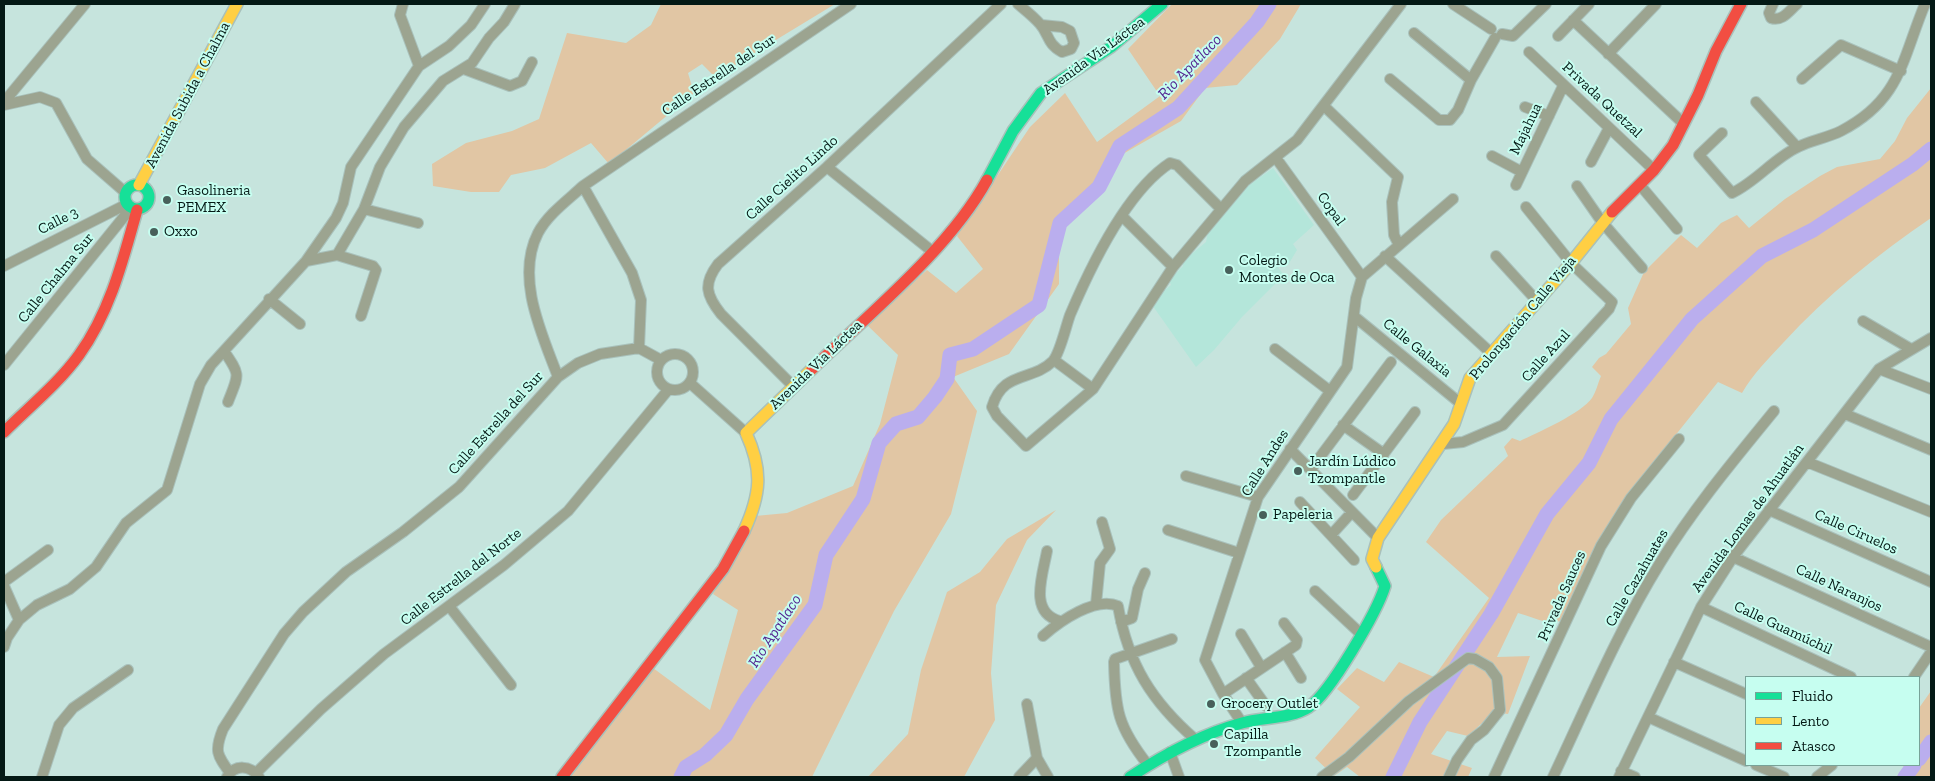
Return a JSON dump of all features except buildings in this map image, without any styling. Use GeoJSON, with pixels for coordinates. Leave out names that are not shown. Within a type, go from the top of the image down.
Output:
{"type":"FeatureCollection","features":[{"type":"Feature","properties":{"kind":"street"},"geometry":{"type":"LineString","coordinates":[[4,104],[85,4]]}},
{"type":"Feature","properties":{"kind":"street","name":"Avenida Subida a Chalma"},"geometry":{"type":"LineString","coordinates":[[139,185],[237,4]]}},
{"type":"Feature","properties":{"kind":"street"},"geometry":{"type":"LineString","coordinates":[[402,4],[400,15],[419,66]]}},
{"type":"Feature","properties":{"kind":"street"},"geometry":{"type":"LineString","coordinates":[[4,647],[6,638],[19,620],[38,605],[70,589],[96,567],[126,522],[167,490],[200,384],[211,365],[269,299],[306,261],[336,218],[343,203],[351,166],[419,66],[449,46],[471,24],[485,4]]}},
{"type":"Feature","properties":{"kind":"street"},"geometry":{"type":"LineString","coordinates":[[337,255],[364,209],[380,167],[404,127],[443,81],[472,63],[489,38],[504,22],[514,4]]}},
{"type":"Feature","properties":{"kind":"street","name":"Calle Estrella del Sur"},"geometry":{"type":"LineString","coordinates":[[228,775],[217,756],[217,743],[223,729],[284,634],[303,612],[346,572],[403,532],[459,487],[558,377],[541,330],[529,285],[531,258],[538,233],[555,212],[583,186],[851,4]]}},
{"type":"Feature","properties":{"kind":"street","name":"Calle Cielito Lindo"},"geometry":{"type":"LineString","coordinates":[[794,387],[721,314],[711,301],[708,287],[709,277],[718,264],[827,168],[1001,4]]}},
{"type":"Feature","properties":{"kind":"street"},"geometry":{"type":"LineString","coordinates":[[1018,4],[1041,25]]}},
{"type":"Feature","properties":{"kind":"street","name":"Avenida Vía Láctea"},"geometry":{"type":"LineString","coordinates":[[746,432],[934,252],[976,199],[1013,131],[1041,94],[1111,48],[1162,4]]}},
{"type":"Feature","properties":{"kind":"street"},"geometry":{"type":"LineString","coordinates":[[1220,209],[1177,165],[1170,164],[1161,169],[1149,183],[1100,251],[1083,285],[1054,360],[1042,368],[1010,381],[996,396],[992,407],[997,416],[1026,446],[1093,388],[1173,267],[1245,181],[1297,140],[1401,4]]}},
{"type":"Feature","properties":{"kind":"street"},"geometry":{"type":"LineString","coordinates":[[1453,4],[1496,34],[1514,36],[1546,4]]}},
{"type":"Feature","properties":{"kind":"street"},"geometry":{"type":"LineString","coordinates":[[1558,36],[1589,4]]}},
{"type":"Feature","properties":{"kind":"street"},"geometry":{"type":"LineString","coordinates":[[1608,54],[1656,4]]}},
{"type":"Feature","properties":{"kind":"street","name":"Prolongación Calle Vieja"},"geometry":{"type":"LineString","coordinates":[[1130,777],[1170,752],[1196,740],[1242,723],[1310,706],[1322,695],[1361,634],[1385,587],[1384,579],[1372,559],[1378,538],[1443,444],[1454,424],[1470,378],[1571,262],[1602,222],[1654,170],[1673,145],[1698,95],[1716,51],[1741,4]]}},
{"type":"Feature","properties":{"kind":"street"},"geometry":{"type":"LineString","coordinates":[[1773,4],[1769,13],[1771,18],[1775,20],[1781,19],[1797,4]]}},
{"type":"Feature","properties":{"kind":"street"},"geometry":{"type":"LineString","coordinates":[[1722,133],[1699,155],[1732,193],[1797,147],[1844,130],[1884,99],[1901,71],[1924,4]]}},
{"type":"Feature","properties":{"kind":"street"},"geometry":{"type":"LineString","coordinates":[[1572,20],[1684,124]]}},
{"type":"Feature","properties":{"kind":"street"},"geometry":{"type":"LineString","coordinates":[[1414,33],[1471,80]]}},
{"type":"Feature","properties":{"kind":"street"},"geometry":{"type":"LineString","coordinates":[[1390,79],[1438,120],[1444,121],[1455,115],[1471,80],[1496,34]]}},
{"type":"Feature","properties":{"kind":"street"},"geometry":{"type":"LineString","coordinates":[[1802,79],[1841,45],[1901,71]]}},
{"type":"Feature","properties":{"kind":"street","name":"Privada Quetzal"},"geometry":{"type":"LineString","coordinates":[[1529,52],[1654,170]]}},
{"type":"Feature","properties":{"kind":"street"},"geometry":{"type":"LineString","coordinates":[[464,69],[510,86],[522,81],[532,62]]}},
{"type":"Feature","properties":{"kind":"street","name":"Majahua"},"geometry":{"type":"LineString","coordinates":[[1516,185],[1563,86]]}},
{"type":"Feature","properties":{"kind":"street"},"geometry":{"type":"LineString","coordinates":[[4,104],[40,97],[56,102],[87,159],[130,204],[144,207],[149,200],[146,189],[139,185],[131,187],[130,204],[106,308],[95,331],[78,357],[4,432]]}},
{"type":"Feature","properties":{"kind":"street"},"geometry":{"type":"LineString","coordinates":[[1756,102],[1797,147]]}},
{"type":"Feature","properties":{"kind":"street"},"geometry":{"type":"LineString","coordinates":[[1324,106],[1398,177],[1392,202],[1394,235],[1399,245]]}},
{"type":"Feature","properties":{"kind":"street"},"geometry":{"type":"LineString","coordinates":[[1525,107],[1549,116]]}},
{"type":"Feature","properties":{"kind":"street"},"geometry":{"type":"LineString","coordinates":[[1590,162],[1609,128]]}},
{"type":"Feature","properties":{"kind":"street"},"geometry":{"type":"LineString","coordinates":[[1492,156],[1522,172]]}},
{"type":"Feature","properties":{"kind":"street","name":"Copal"},"geometry":{"type":"LineString","coordinates":[[1276,158],[1362,277]]}},
{"type":"Feature","properties":{"kind":"street"},"geometry":{"type":"LineString","coordinates":[[827,168],[934,252]]}},
{"type":"Feature","properties":{"kind":"street"},"geometry":{"type":"LineString","coordinates":[[1640,185],[1677,229]]}},
{"type":"Feature","properties":{"kind":"street"},"geometry":{"type":"LineString","coordinates":[[583,186],[632,273],[641,300],[639,348]]}},
{"type":"Feature","properties":{"kind":"street"},"geometry":{"type":"LineString","coordinates":[[1577,186],[1602,222],[1642,268]]}},
{"type":"Feature","properties":{"kind":"street"},"geometry":{"type":"LineString","coordinates":[[1362,277],[1453,199]]}},
{"type":"Feature","properties":{"kind":"street","name":"Calle 3"},"geometry":{"type":"LineString","coordinates":[[4,266],[130,204]]}},
{"type":"Feature","properties":{"kind":"street","name":"Calle Chalma Sur"},"geometry":{"type":"LineString","coordinates":[[4,365],[130,204]]}},
{"type":"Feature","properties":{"kind":"street","name":"Calle Azul"},"geometry":{"type":"LineString","coordinates":[[1443,444],[1464,442],[1503,425],[1609,309],[1612,302],[1571,262],[1526,207]]}},
{"type":"Feature","properties":{"kind":"street"},"geometry":{"type":"LineString","coordinates":[[364,209],[418,222]]}},
{"type":"Feature","properties":{"kind":"street"},"geometry":{"type":"LineString","coordinates":[[1123,217],[1173,267]]}},
{"type":"Feature","properties":{"kind":"street"},"geometry":{"type":"LineString","coordinates":[[306,261],[337,255],[373,266],[376,270],[361,316]]}},
{"type":"Feature","properties":{"kind":"street"},"geometry":{"type":"LineString","coordinates":[[1385,256],[1491,353]]}},
{"type":"Feature","properties":{"kind":"street"},"geometry":{"type":"LineString","coordinates":[[1496,256],[1537,301]]}},
{"type":"Feature","properties":{"kind":"street","name":"Calle Andes"},"geometry":{"type":"LineString","coordinates":[[1242,723],[1204,660],[1258,497],[1349,362],[1356,298],[1362,277]]}},
{"type":"Feature","properties":{"kind":"street"},"geometry":{"type":"LineString","coordinates":[[269,299],[300,324]]}},
{"type":"Feature","properties":{"kind":"street","name":"Calle Galaxia"},"geometry":{"type":"LineString","coordinates":[[1355,317],[1460,403]]}},
{"type":"Feature","properties":{"kind":"street"},"geometry":{"type":"LineString","coordinates":[[1863,321],[1910,349]]}},
{"type":"Feature","properties":{"kind":"street","name":"Avenida Lomas de Ahuatlán"},"geometry":{"type":"LineString","coordinates":[[1620,774],[1701,607],[1734,557],[1879,369],[1931,338]]}},
{"type":"Feature","properties":{"kind":"street"},"geometry":{"type":"LineString","coordinates":[[558,377],[578,363],[600,354],[639,348],[661,360]]}},
{"type":"Feature","properties":{"kind":"street"},"geometry":{"type":"LineString","coordinates":[[1276,349],[1330,391]]}},
{"type":"Feature","properties":{"kind":"street"},"geometry":{"type":"LineString","coordinates":[[224,351],[237,370],[237,378],[228,402]]}},
{"type":"Feature","properties":{"kind":"street"},"geometry":{"type":"LineString","coordinates":[[672,354],[684,356],[692,365],[690,383],[680,390],[668,390],[663,387],[656,371],[661,360],[672,354]]}},
{"type":"Feature","properties":{"kind":"street"},"geometry":{"type":"LineString","coordinates":[[1054,360],[1093,388]]}},
{"type":"Feature","properties":{"kind":"street"},"geometry":{"type":"LineString","coordinates":[[1312,469],[1391,362]]}},
{"type":"Feature","properties":{"kind":"street"},"geometry":{"type":"LineString","coordinates":[[1879,369],[1931,389]]}},
{"type":"Feature","properties":{"kind":"street"},"geometry":{"type":"LineString","coordinates":[[562,777],[723,569],[741,537],[754,508],[758,482],[757,464],[746,432],[690,383]]}},
{"type":"Feature","properties":{"kind":"street","name":"Calle Estrella del Norte"},"geometry":{"type":"LineString","coordinates":[[257,775],[322,709],[384,654],[504,565],[568,511],[668,390]]}},
{"type":"Feature","properties":{"kind":"street","name":"Calle Cazahuates"},"geometry":{"type":"LineString","coordinates":[[1553,777],[1609,659],[1660,563],[1714,485],[1774,411]]}},
{"type":"Feature","properties":{"kind":"street"},"geometry":{"type":"LineString","coordinates":[[1354,495],[1415,412]]}},
{"type":"Feature","properties":{"kind":"street"},"geometry":{"type":"LineString","coordinates":[[1845,414],[1931,450]]}},
{"type":"Feature","properties":{"kind":"street"},"geometry":{"type":"LineString","coordinates":[[1343,426],[1384,454]]}},
{"type":"Feature","properties":{"kind":"street","name":"Privada Sauces"},"geometry":{"type":"LineString","coordinates":[[1494,777],[1601,546],[1631,498],[1679,439]]}},
{"type":"Feature","properties":{"kind":"street"},"geometry":{"type":"LineString","coordinates":[[1290,449],[1312,469],[1378,538]]}},
{"type":"Feature","properties":{"kind":"street"},"geometry":{"type":"LineString","coordinates":[[1807,462],[1931,512]]}},
{"type":"Feature","properties":{"kind":"street"},"geometry":{"type":"LineString","coordinates":[[1186,476],[1258,497]]}},
{"type":"Feature","properties":{"kind":"street"},"geometry":{"type":"LineString","coordinates":[[1300,502],[1332,534],[1354,560]]}},
{"type":"Feature","properties":{"kind":"street","name":"Calle Ciruelos"},"geometry":{"type":"LineString","coordinates":[[1769,510],[1931,582]]}},
{"type":"Feature","properties":{"kind":"street"},"geometry":{"type":"LineString","coordinates":[[1332,534],[1352,512]]}},
{"type":"Feature","properties":{"kind":"street"},"geometry":{"type":"LineString","coordinates":[[1096,604],[1100,563],[1110,549],[1102,522]]}},
{"type":"Feature","properties":{"kind":"street"},"geometry":{"type":"LineString","coordinates":[[1168,530],[1239,553]]}},
{"type":"Feature","properties":{"kind":"street"},"geometry":{"type":"LineString","coordinates":[[4,582],[48,550]]}},
{"type":"Feature","properties":{"kind":"street"},"geometry":{"type":"LineString","coordinates":[[1047,551],[1039,597],[1043,611],[1052,620],[1060,621]]}},
{"type":"Feature","properties":{"kind":"street","name":"Calle Naranjos"},"geometry":{"type":"LineString","coordinates":[[1734,557],[1931,647]]}},
{"type":"Feature","properties":{"kind":"street"},"geometry":{"type":"LineString","coordinates":[[1121,622],[1132,618],[1138,589],[1145,573]]}},
{"type":"Feature","properties":{"kind":"street"},"geometry":{"type":"LineString","coordinates":[[4,586],[19,620]]}},
{"type":"Feature","properties":{"kind":"street"},"geometry":{"type":"LineString","coordinates":[[1315,591],[1361,634]]}},
{"type":"Feature","properties":{"kind":"street"},"geometry":{"type":"LineString","coordinates":[[1043,636],[1060,621],[1096,604],[1113,604],[1118,606],[1123,636],[1143,681],[1171,719],[1196,740]]}},
{"type":"Feature","properties":{"kind":"street"},"geometry":{"type":"LineString","coordinates":[[449,606],[511,685]]}},
{"type":"Feature","properties":{"kind":"street","name":"Calle Guamúchil"},"geometry":{"type":"LineString","coordinates":[[1701,607],[1849,676]]}},
{"type":"Feature","properties":{"kind":"street"},"geometry":{"type":"LineString","coordinates":[[1223,694],[1297,642],[1284,623]]}},
{"type":"Feature","properties":{"kind":"street"},"geometry":{"type":"LineString","coordinates":[[1241,634],[1261,667]]}},
{"type":"Feature","properties":{"kind":"street"},"geometry":{"type":"LineString","coordinates":[[1148,765],[1129,741],[1122,726],[1115,692],[1114,660],[1172,639]]}},
{"type":"Feature","properties":{"kind":"street"},"geometry":{"type":"LineString","coordinates":[[1285,652],[1301,678]]}},
{"type":"Feature","properties":{"kind":"street"},"geometry":{"type":"LineString","coordinates":[[1915,676],[1931,652]]}},
{"type":"Feature","properties":{"kind":"street"},"geometry":{"type":"LineString","coordinates":[[1322,777],[1349,757],[1404,706],[1464,661],[1475,659],[1489,667],[1497,678],[1500,710],[1488,726],[1471,740],[1457,760],[1449,777]]}},
{"type":"Feature","properties":{"kind":"street"},"geometry":{"type":"LineString","coordinates":[[1674,662],[1745,694]]}},
{"type":"Feature","properties":{"kind":"street"},"geometry":{"type":"LineString","coordinates":[[42,777],[59,725],[73,708],[128,670]]}},
{"type":"Feature","properties":{"kind":"street"},"geometry":{"type":"LineString","coordinates":[[1246,678],[1266,706]]}},
{"type":"Feature","properties":{"kind":"street"},"geometry":{"type":"LineString","coordinates":[[1027,704],[1037,758],[1048,777]]}},
{"type":"Feature","properties":{"kind":"street"},"geometry":{"type":"LineString","coordinates":[[1648,717],[1745,760]]}},
{"type":"Feature","properties":{"kind":"street"},"geometry":{"type":"LineString","coordinates":[[1170,752],[1179,777]]}},
{"type":"Feature","properties":{"kind":"street"},"geometry":{"type":"LineString","coordinates":[[1019,777],[1037,758]]}},
{"type":"Feature","properties":{"kind":"street"},"geometry":{"type":"LineString","coordinates":[[1758,766],[1784,777]]}},
{"type":"Feature","properties":{"kind":"street"},"geometry":{"type":"LineString","coordinates":[[1817,777],[1831,766]]}},
{"type":"Feature","properties":{"kind":"street"},"geometry":{"type":"LineString","coordinates":[[228,775],[234,769],[246,767],[257,775]]}},
{"type":"Feature","properties":{"kind":"street"},"geometry":{"type":"LineString","coordinates":[[1620,774],[1635,777]]}},
{"type":"Feature","properties":{"kind":"shaded area"},"geometry":{"type":"Polygon","coordinates":[[[661,4],[835,4],[715,77],[702,64],[688,73],[694,93],[609,164],[591,143],[545,168],[511,175],[499,192],[471,192],[433,186],[432,164],[466,143],[512,131],[539,119],[567,33],[626,43],[651,25],[661,4]]]}},
{"type":"Feature","properties":{"kind":"shaded area"},"geometry":{"type":"Polygon","coordinates":[[[1172,4],[1301,4],[1280,39],[1237,85],[1205,88],[1181,121],[1121,155],[1096,198],[1059,232],[1059,284],[1009,354],[953,377],[977,411],[951,514],[894,611],[812,777],[570,777],[653,668],[710,710],[738,610],[713,594],[755,516],[787,513],[853,486],[880,424],[898,355],[866,324],[927,270],[956,293],[983,269],[957,236],[1030,127],[1065,93],[1097,142],[1160,96],[1128,49],[1172,4]]]}},
{"type":"Feature","properties":{"kind":"shaded area"},"geometry":{"type":"Polygon","coordinates":[[[1931,88],[1931,218],[1872,261],[1817,308],[1767,360],[1742,393],[1718,382],[1654,462],[1566,618],[1561,621],[1549,622],[1518,613],[1497,657],[1530,656],[1508,714],[1494,712],[1468,736],[1447,731],[1431,754],[1472,768],[1468,777],[1360,777],[1347,767],[1334,776],[1315,758],[1360,707],[1337,689],[1357,668],[1384,682],[1399,662],[1434,677],[1489,598],[1426,542],[1441,520],[1508,456],[1504,447],[1512,438],[1520,441],[1548,428],[1579,410],[1592,398],[1601,376],[1592,367],[1599,358],[1606,354],[1631,324],[1628,308],[1644,272],[1681,235],[1697,248],[1721,223],[1737,215],[1749,228],[1785,199],[1837,167],[1880,159],[1895,141],[1907,118],[1931,88]]]}},
{"type":"Feature","properties":{"kind":"shaded area","name":"Colegio Montes de Oca"},"geometry":{"type":"Polygon","coordinates":[[[1273,168],[1314,225],[1293,244],[1297,250],[1288,265],[1277,266],[1284,275],[1196,367],[1150,302],[1171,285],[1169,280],[1183,266],[1183,261],[1206,242],[1209,227],[1241,191],[1273,168]]]}},
{"type":"Feature","properties":{"kind":"shaded area"},"geometry":{"type":"Polygon","coordinates":[[[1056,510],[1027,540],[996,605],[991,673],[995,720],[964,777],[868,777],[908,734],[921,670],[947,592],[980,572],[1007,539],[1056,510]]]}},
{"type":"Feature","properties":{"kind":"shaded area"},"geometry":{"type":"Polygon","coordinates":[[[1931,691],[1931,777],[1896,777],[1905,768],[1903,766],[1920,766],[1920,707],[1931,691]]]}},
{"type":"Feature","properties":{"kind":"waterway","name":"Rio Apatlaco"},"geometry":{"type":"LineString","coordinates":[[681,777],[686,767],[705,755],[726,735],[747,699],[815,605],[826,555],[863,499],[879,443],[896,424],[918,417],[935,397],[947,379],[950,355],[973,349],[1039,305],[1060,223],[1099,187],[1120,146],[1178,108],[1257,22],[1269,4]]}},
{"type":"Feature","properties":{"kind":"waterway"},"geometry":{"type":"LineString","coordinates":[[1393,777],[1420,722],[1491,614],[1547,514],[1589,463],[1611,419],[1692,319],[1762,256],[1813,230],[1913,164],[1931,149]]}},
{"type":"Feature","properties":{"kind":"waterway"},"geometry":{"type":"LineString","coordinates":[[1920,758],[1931,742]]}},
{"type":"Feature","properties":{"kind":"waterway"},"geometry":{"type":"LineString","coordinates":[[1905,777],[1913,766]]}},
{"type":"Feature","properties":{"kind":"traffic: fast"},"geometry":{"type":"LineString","coordinates":[[987,180],[1013,131],[1041,93],[1111,47],[1162,4]]}},
{"type":"Feature","properties":{"kind":"traffic: fast"},"geometry":{"type":"LineString","coordinates":[[137,185],[146,188],[149,197],[146,206],[137,209],[128,206],[125,197],[128,188],[137,185]]}},
{"type":"Feature","properties":{"kind":"traffic: fast"},"geometry":{"type":"LineString","coordinates":[[1130,777],[1170,753],[1213,733],[1250,721],[1293,714],[1309,707],[1329,686],[1373,614],[1385,586],[1376,567]]}},
{"type":"Feature","properties":{"kind":"traffic: slow"},"geometry":{"type":"LineString","coordinates":[[139,185],[237,4]]}},
{"type":"Feature","properties":{"kind":"traffic: slow"},"geometry":{"type":"LineString","coordinates":[[1376,567],[1372,559],[1378,538],[1454,424],[1470,378],[1571,263],[1612,212]]}},
{"type":"Feature","properties":{"kind":"traffic: slow"},"geometry":{"type":"LineString","coordinates":[[744,531],[754,505],[758,482],[755,459],[746,433],[812,369]]}},
{"type":"Feature","properties":{"kind":"traffic: jam"},"geometry":{"type":"LineString","coordinates":[[1612,212],[1654,170],[1673,145],[1698,95],[1716,51],[1741,4]]}},
{"type":"Feature","properties":{"kind":"traffic: jam"},"geometry":{"type":"LineString","coordinates":[[812,369],[883,303],[930,255],[952,231],[971,206],[987,180]]}},
{"type":"Feature","properties":{"kind":"traffic: jam"},"geometry":{"type":"LineString","coordinates":[[4,432],[62,376],[90,338],[114,285],[137,210]]}},
{"type":"Feature","properties":{"kind":"traffic: jam"},"geometry":{"type":"LineString","coordinates":[[562,777],[723,569],[744,531]]}},
{"type":"Feature","properties":{"kind":"place","name":"Gasolineria PEMEX"},"geometry":{"type":"Point","coordinates":[167,200]}},
{"type":"Feature","properties":{"kind":"place","name":"Oxxo"},"geometry":{"type":"Point","coordinates":[154,232]}},
{"type":"Feature","properties":{"kind":"place","name":"Colegio Montes de Oca"},"geometry":{"type":"Point","coordinates":[1229,270]}},
{"type":"Feature","properties":{"kind":"place","name":"Jardín Lúdico Tzompantle"},"geometry":{"type":"Point","coordinates":[1298,471]}},
{"type":"Feature","properties":{"kind":"place","name":"Papeleria"},"geometry":{"type":"Point","coordinates":[1263,515]}},
{"type":"Feature","properties":{"kind":"place","name":"Grocery Outlet"},"geometry":{"type":"Point","coordinates":[1211,704]}},
{"type":"Feature","properties":{"kind":"place","name":"Capilla Tzompantle"},"geometry":{"type":"Point","coordinates":[1214,744]}}]}
